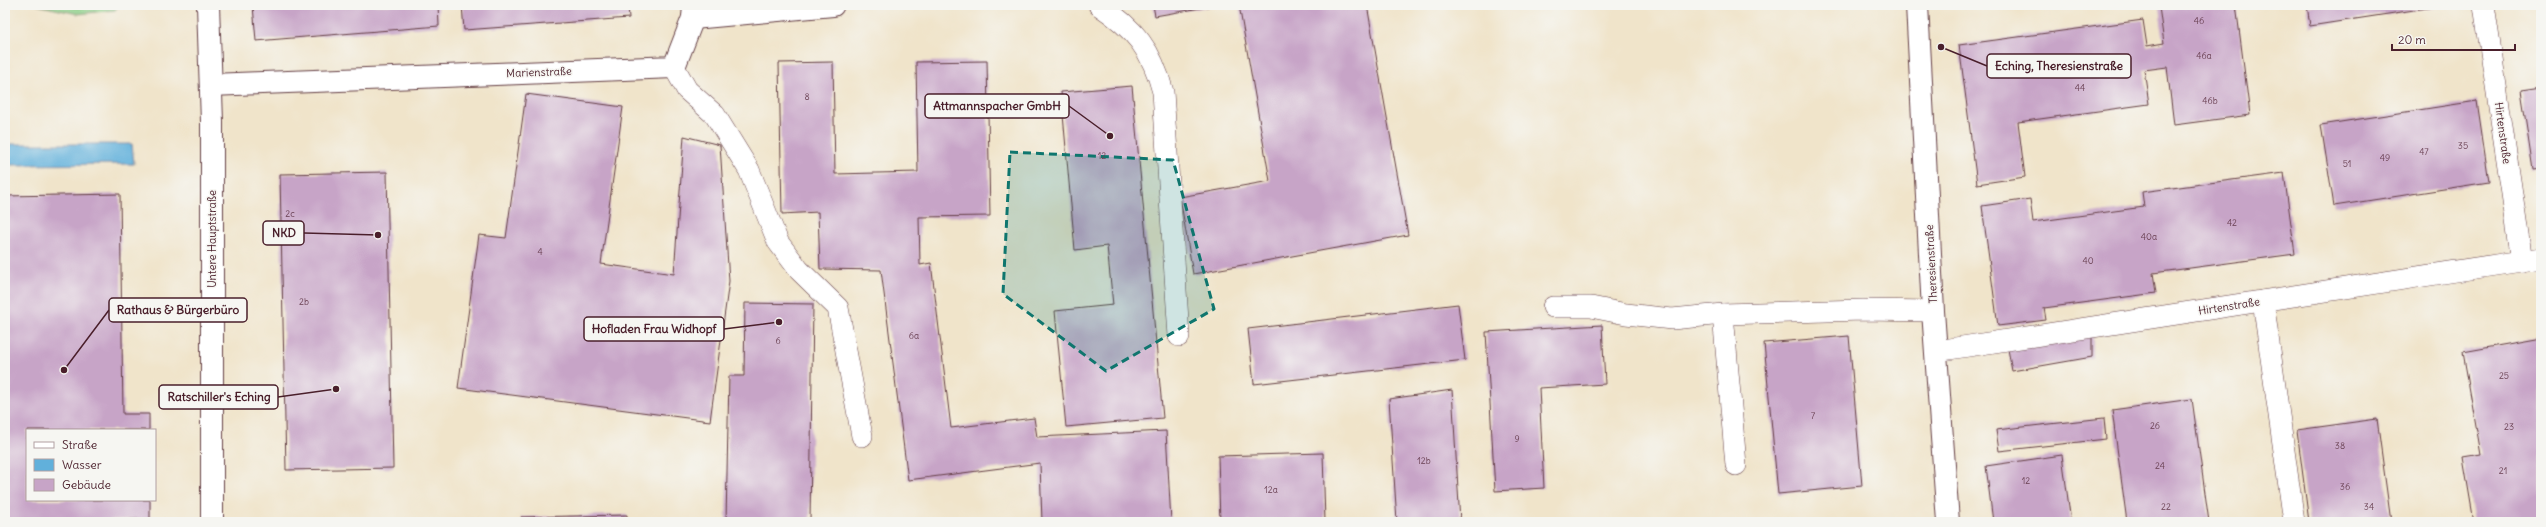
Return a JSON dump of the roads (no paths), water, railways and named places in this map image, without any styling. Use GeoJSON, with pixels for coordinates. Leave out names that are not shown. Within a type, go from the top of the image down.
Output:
{"type":"FeatureCollection","features":[{"type":"Feature","properties":{"kind":"street","name":"Untere Hauptstraße"},"geometry":{"type":"LineString","coordinates":[[208,5],[212,84],[212,522]]}},
{"type":"Feature","properties":{"kind":"street"},"geometry":{"type":"LineString","coordinates":[[674,67],[693,12],[833,5]]}},
{"type":"Feature","properties":{"kind":"street","name":"Theresienstraße"},"geometry":{"type":"LineString","coordinates":[[1921,5],[1933,311],[1948,522]]}},
{"type":"Feature","properties":{"kind":"street","name":"Marienstraße"},"geometry":{"type":"LineString","coordinates":[[212,84],[674,67]]}},
{"type":"Feature","properties":{"kind":"lane"},"geometry":{"type":"LineString","coordinates":[[1099,5],[1124,23],[1139,38],[1157,67],[1163,92],[1179,336]]}},
{"type":"Feature","properties":{"kind":"lane","name":"Hirtenstraße"},"geometry":{"type":"LineString","coordinates":[[1936,351],[2532,260],[2484,5]]}},
{"type":"Feature","properties":{"kind":"lane"},"geometry":{"type":"LineString","coordinates":[[674,67],[687,90],[715,115],[749,170],[778,242],[799,270],[838,308],[862,436]]}},
{"type":"Feature","properties":{"kind":"lane"},"geometry":{"type":"LineString","coordinates":[[2263,300],[2294,522]]}},
{"type":"Feature","properties":{"kind":"lane"},"geometry":{"type":"LineString","coordinates":[[1553,307],[1591,308],[1626,314],[1672,318],[1723,314],[1863,310],[1933,311]]}},
{"type":"Feature","properties":{"kind":"lane"},"geometry":{"type":"LineString","coordinates":[[1723,314],[1736,465]]}},
{"type":"Feature","properties":{"kind":"water"},"geometry":{"type":"Polygon","coordinates":[[[5,144],[132,144],[134,164],[5,165],[5,144]]]}},
{"type":"Feature","properties":{"kind":"place","name":"Eching, Theresienstraße"},"geometry":{"type":"Point","coordinates":[1941,47]}},
{"type":"Feature","properties":{"kind":"place","name":"Attmannspacher GmbH"},"geometry":{"type":"Point","coordinates":[1110,136]}},
{"type":"Feature","properties":{"kind":"place","name":"NKD"},"geometry":{"type":"Point","coordinates":[378,235]}},
{"type":"Feature","properties":{"kind":"place","name":"Hofladen Frau Widhopf"},"geometry":{"type":"Point","coordinates":[779,322]}},
{"type":"Feature","properties":{"kind":"place","name":"Rathaus & Bürgerbüro"},"geometry":{"type":"Point","coordinates":[64,370]}},
{"type":"Feature","properties":{"kind":"place","name":"Ratschiller's Eching"},"geometry":{"type":"Point","coordinates":[336,389]}}]}
